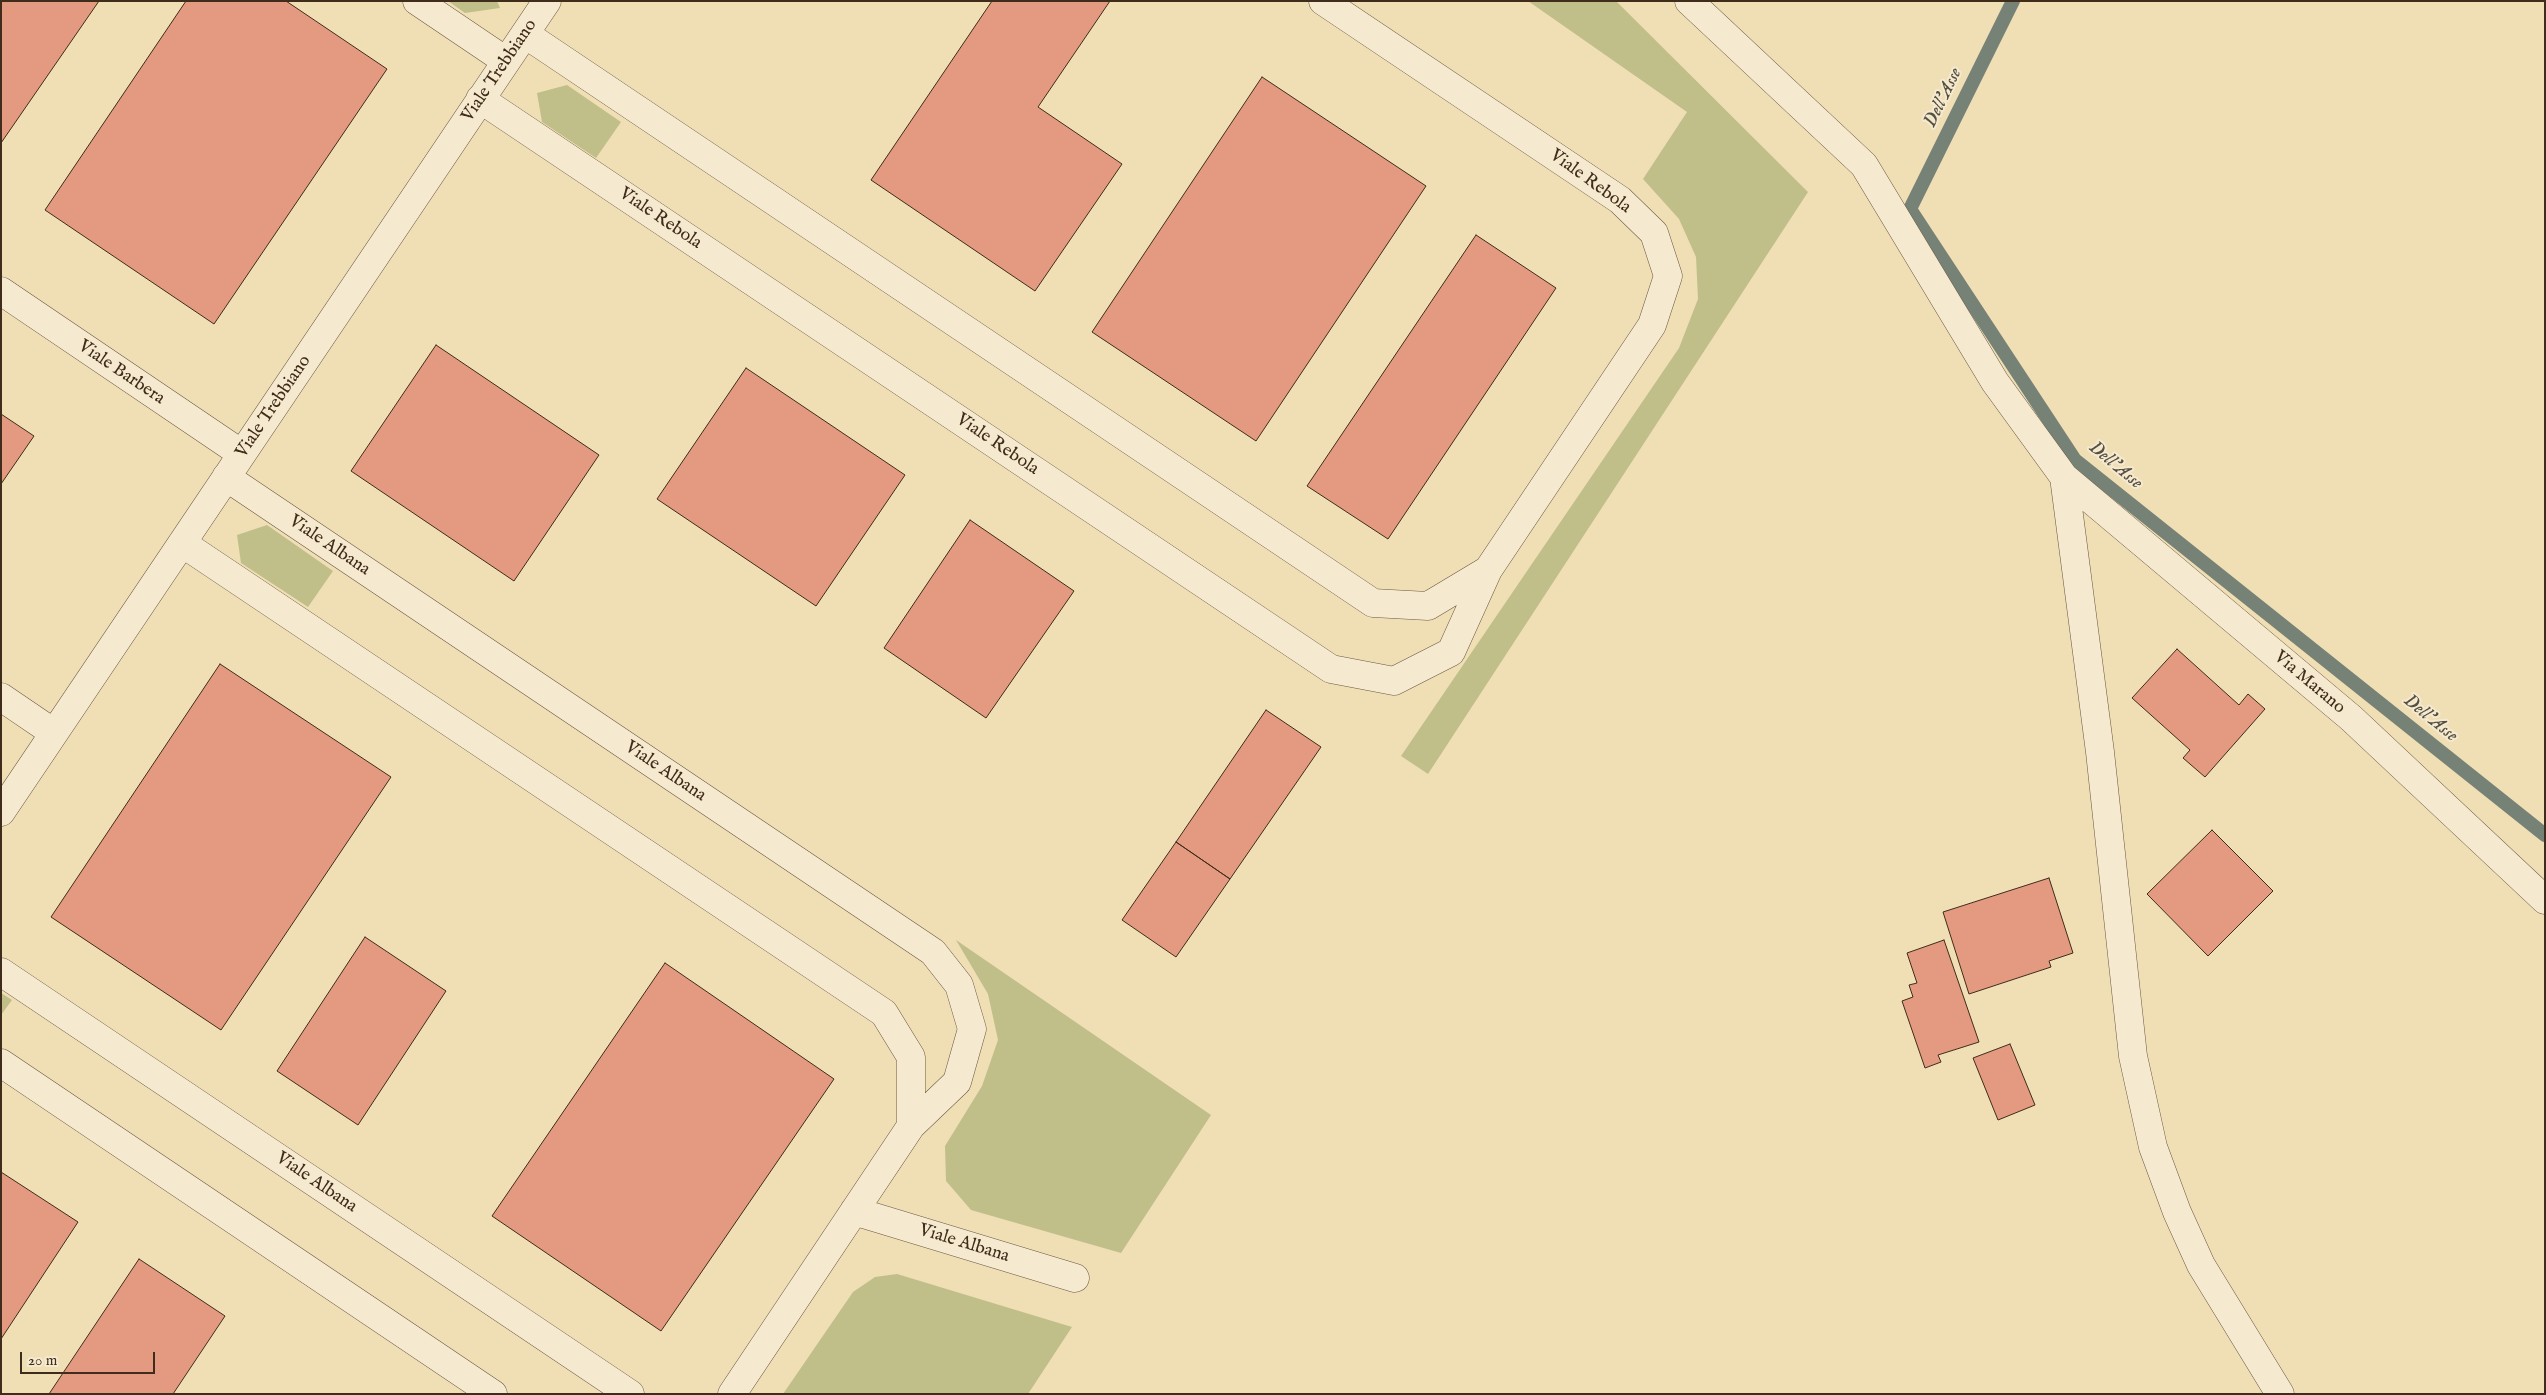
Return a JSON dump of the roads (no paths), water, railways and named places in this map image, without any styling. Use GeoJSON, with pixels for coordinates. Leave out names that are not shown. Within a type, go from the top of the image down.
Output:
{"type":"FeatureCollection","features":[{"type":"Feature","properties":{"kind":"street"},"geometry":{"type":"LineString","coordinates":[[417,1],[506,61]]}},
{"type":"Feature","properties":{"kind":"street","name":"Viale Trebbiano"},"geometry":{"type":"LineString","coordinates":[[4,801],[54,733],[547,1]]}},
{"type":"Feature","properties":{"kind":"street","name":"Viale Rebola"},"geometry":{"type":"LineString","coordinates":[[480,99],[1331,668],[1394,682],[1451,652],[1488,570],[1652,325],[1668,276],[1654,233],[1620,200],[1323,1]]}},
{"type":"Feature","properties":{"kind":"street","name":"Via Marano"},"geometry":{"type":"LineString","coordinates":[[1689,1],[1864,166],[1995,382],[2064,476],[2352,718],[2545,900]]}},
{"type":"Feature","properties":{"kind":"street","name":"Viale Rebola"},"geometry":{"type":"LineString","coordinates":[[525,34],[1373,603],[1428,606],[1488,570]]}},
{"type":"Feature","properties":{"kind":"street","name":"Viale Barbera"},"geometry":{"type":"LineString","coordinates":[[1,292],[242,454]]}},
{"type":"Feature","properties":{"kind":"street"},"geometry":{"type":"LineString","coordinates":[[2064,476],[2100,752],[2133,1056],[2153,1147],[2177,1212],[2201,1265],[2280,1394]]}},
{"type":"Feature","properties":{"kind":"street","name":"Viale Albana"},"geometry":{"type":"LineString","coordinates":[[226,477],[933,952],[959,985],[972,1029],[957,1082],[911,1126],[727,1392]]}},
{"type":"Feature","properties":{"kind":"street"},"geometry":{"type":"LineString","coordinates":[[182,543],[884,1013],[911,1057],[911,1126]]}},
{"type":"Feature","properties":{"kind":"street"},"geometry":{"type":"LineString","coordinates":[[1,697],[54,733]]}},
{"type":"Feature","properties":{"kind":"street","name":"Viale Albana"},"geometry":{"type":"LineString","coordinates":[[1,972],[630,1394]]}},
{"type":"Feature","properties":{"kind":"street"},"geometry":{"type":"LineString","coordinates":[[1,1063],[493,1394]]}},
{"type":"Feature","properties":{"kind":"street","name":"Viale Albana"},"geometry":{"type":"LineString","coordinates":[[854,1210],[1075,1278]]}},
{"type":"Feature","properties":{"kind":"waterway","name":"Dell'Asse"},"geometry":{"type":"LineString","coordinates":[[2013,1],[1910,209],[2075,460],[2545,835]]}}]}
